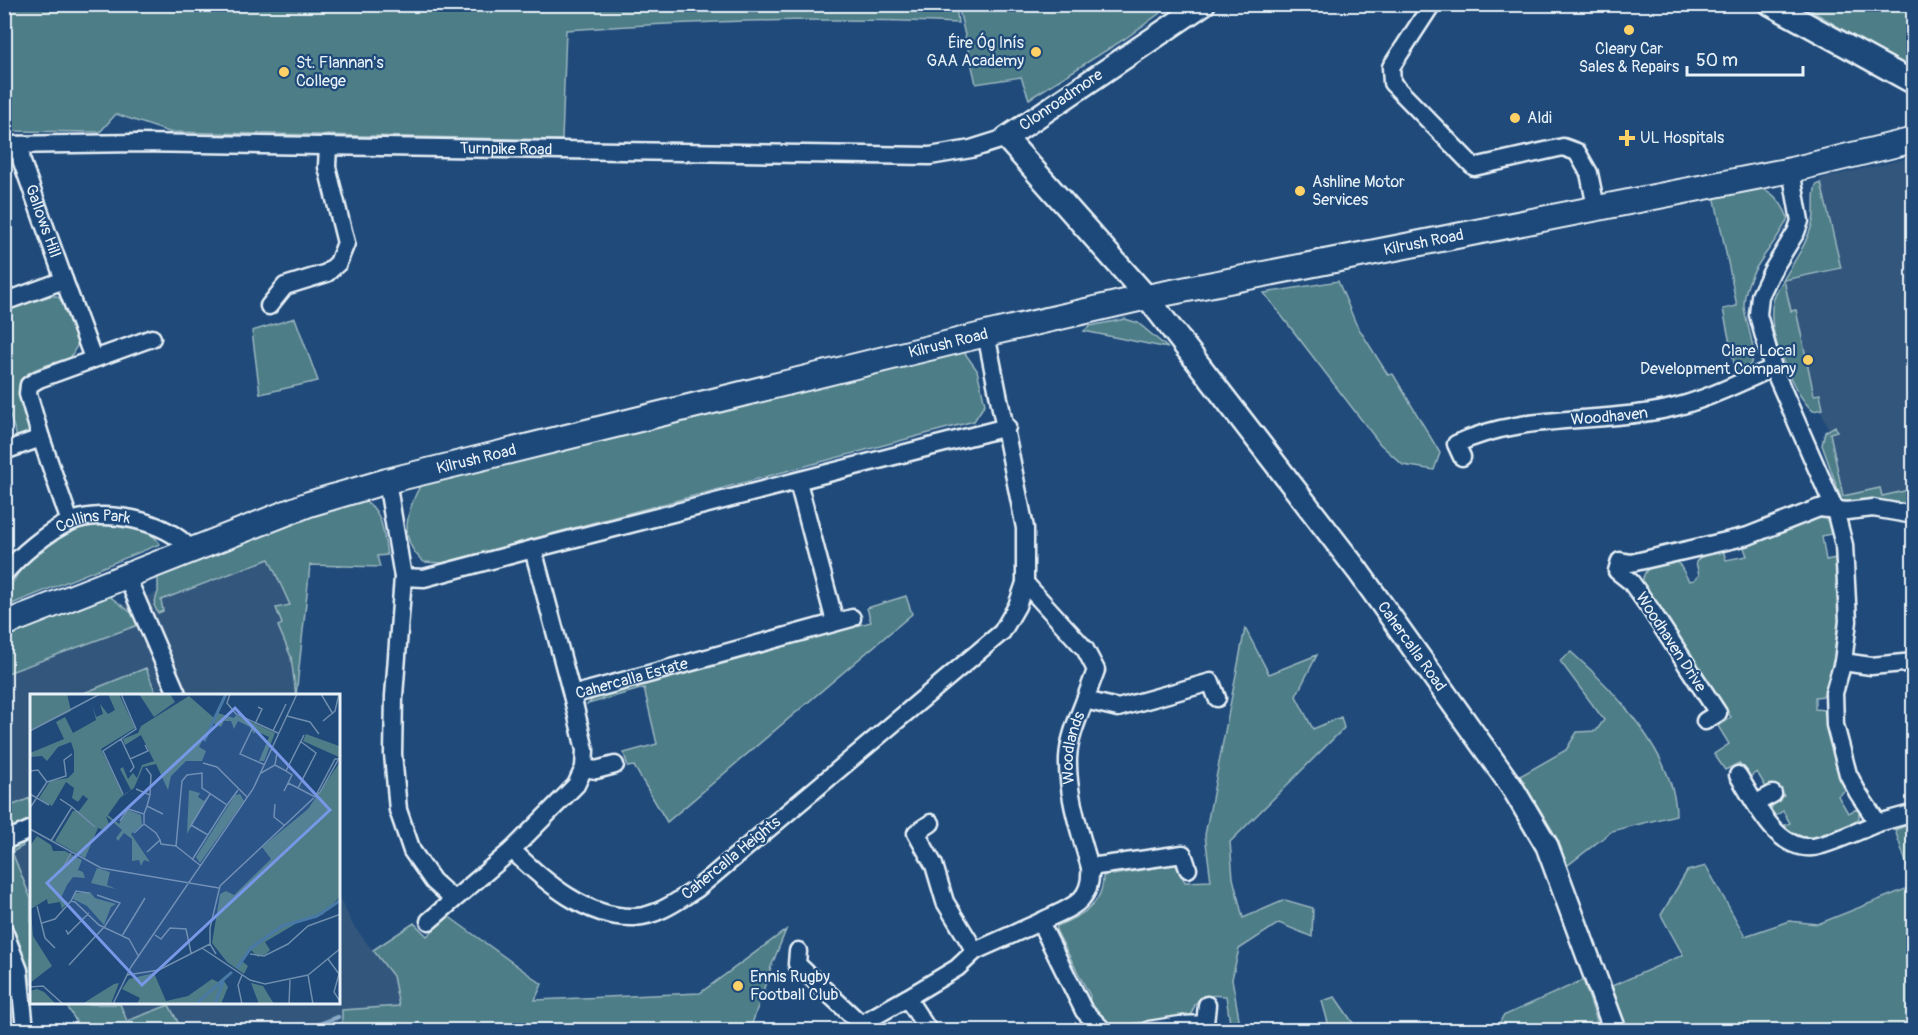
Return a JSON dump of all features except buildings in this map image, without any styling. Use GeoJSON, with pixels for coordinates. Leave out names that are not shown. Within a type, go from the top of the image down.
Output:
{"type":"FeatureCollection","features":[{"type":"Feature","properties":{"kind":"main road","name":"Kilrush Road"},"geometry":{"type":"LineString","coordinates":[[4,624],[309,504],[387,481],[986,334],[1147,297],[1791,170],[1914,140]]}},
{"type":"Feature","properties":{"kind":"street","name":"Clonroadmore"},"geometry":{"type":"LineString","coordinates":[[1147,297],[1006,138],[1204,4]]}},
{"type":"Feature","properties":{"kind":"street"},"geometry":{"type":"LineString","coordinates":[[1432,4],[1391,67],[1392,83],[1474,167],[1563,147],[1577,152],[1589,173],[1596,207]]}},
{"type":"Feature","properties":{"kind":"street"},"geometry":{"type":"LineString","coordinates":[[1770,4],[1914,83]]}},
{"type":"Feature","properties":{"kind":"street","name":"Turnpike Road"},"geometry":{"type":"LineString","coordinates":[[12,145],[328,146],[930,156],[988,145],[1006,138]]}},
{"type":"Feature","properties":{"kind":"street"},"geometry":{"type":"LineString","coordinates":[[4,154],[12,145]]}},
{"type":"Feature","properties":{"kind":"street","name":"Gallows Hill"},"geometry":{"type":"LineString","coordinates":[[12,145],[22,162],[93,358]]}},
{"type":"Feature","properties":{"kind":"street"},"geometry":{"type":"LineString","coordinates":[[269,306],[285,286],[327,273],[338,263],[346,243],[327,167],[328,146]]}},
{"type":"Feature","properties":{"kind":"street"},"geometry":{"type":"LineString","coordinates":[[1791,170],[1800,221],[1760,296],[1758,315],[1773,368],[1834,510],[1844,545],[1848,581],[1848,621],[1843,662],[1834,693],[1834,724],[1840,749],[1858,793],[1878,823]]}},
{"type":"Feature","properties":{"kind":"street","name":"Gallows Hill"},"geometry":{"type":"LineString","coordinates":[[4,302],[64,280]]}},
{"type":"Feature","properties":{"kind":"street","name":"Cahercalla Road"},"geometry":{"type":"LineString","coordinates":[[1147,297],[1358,571],[1512,787],[1547,846],[1615,1030]]}},
{"type":"Feature","properties":{"kind":"street"},"geometry":{"type":"LineString","coordinates":[[986,334],[1025,528],[1025,584]]}},
{"type":"Feature","properties":{"kind":"street"},"geometry":{"type":"LineString","coordinates":[[70,522],[41,438],[28,394],[29,385],[39,378],[152,338]]}},
{"type":"Feature","properties":{"kind":"street","name":"Woodhaven"},"geometry":{"type":"LineString","coordinates":[[1462,457],[1456,444],[1473,435],[1570,418],[1667,409],[1707,397],[1773,368]]}},
{"type":"Feature","properties":{"kind":"street"},"geometry":{"type":"LineString","coordinates":[[403,577],[424,578],[1006,427]]}},
{"type":"Feature","properties":{"kind":"street"},"geometry":{"type":"LineString","coordinates":[[4,451],[41,438]]}},
{"type":"Feature","properties":{"kind":"street"},"geometry":{"type":"LineString","coordinates":[[387,481],[403,577],[394,696],[393,754],[398,810],[412,851],[433,881],[453,899]]}},
{"type":"Feature","properties":{"kind":"street"},"geometry":{"type":"LineString","coordinates":[[798,482],[835,622]]}},
{"type":"Feature","properties":{"kind":"street","name":"Woodhaven Drive"},"geometry":{"type":"LineString","coordinates":[[1705,721],[1718,713],[1651,610],[1631,582],[1617,571],[1620,561],[1631,563],[1748,536],[1819,508],[1834,510]]}},
{"type":"Feature","properties":{"kind":"street"},"geometry":{"type":"LineString","coordinates":[[1834,510],[1873,508],[1914,515]]}},
{"type":"Feature","properties":{"kind":"street","name":"Collins Park"},"geometry":{"type":"LineString","coordinates":[[4,574],[18,558],[70,522],[103,516],[137,520],[163,528],[182,539],[190,549]]}},
{"type":"Feature","properties":{"kind":"street","name":"Cahercalla Estate"},"geometry":{"type":"LineString","coordinates":[[533,549],[572,694],[852,618]]}},
{"type":"Feature","properties":{"kind":"street"},"geometry":{"type":"LineString","coordinates":[[126,575],[177,694]]}},
{"type":"Feature","properties":{"kind":"street","name":"Woodlands"},"geometry":{"type":"LineString","coordinates":[[798,951],[797,964],[858,1027],[957,968],[975,951],[1083,900],[1091,883],[1090,867],[1073,807],[1068,757],[1074,728],[1096,670],[1085,649],[1025,584]]}},
{"type":"Feature","properties":{"kind":"street","name":"Cahercalla Heights"},"geometry":{"type":"LineString","coordinates":[[512,850],[544,879],[567,895],[605,914],[637,917],[665,908],[698,888],[1002,632],[1017,606],[1025,584]]}},
{"type":"Feature","properties":{"kind":"street"},"geometry":{"type":"LineString","coordinates":[[1843,662],[1871,666],[1914,662]]}},
{"type":"Feature","properties":{"kind":"street","name":"Woodlands"},"geometry":{"type":"LineString","coordinates":[[1085,700],[1118,708],[1211,682],[1216,698]]}},
{"type":"Feature","properties":{"kind":"street"},"geometry":{"type":"LineString","coordinates":[[429,921],[512,850],[576,785],[584,768],[585,750],[572,694]]}},
{"type":"Feature","properties":{"kind":"street"},"geometry":{"type":"LineString","coordinates":[[584,768],[596,770],[615,765]]}},
{"type":"Feature","properties":{"kind":"street"},"geometry":{"type":"LineString","coordinates":[[1738,775],[1772,827],[1786,839],[1812,847],[1878,823],[1914,813]]}},
{"type":"Feature","properties":{"kind":"street"},"geometry":{"type":"LineString","coordinates":[[1756,803],[1773,794]]}},
{"type":"Feature","properties":{"kind":"street"},"geometry":{"type":"LineString","coordinates":[[931,823],[916,833],[934,865],[945,902],[975,951]]}},
{"type":"Feature","properties":{"kind":"street"},"geometry":{"type":"LineString","coordinates":[[4,841],[30,831]]}},
{"type":"Feature","properties":{"kind":"street"},"geometry":{"type":"LineString","coordinates":[[1090,867],[1183,854],[1188,869]]}},
{"type":"Feature","properties":{"kind":"street"},"geometry":{"type":"LineString","coordinates":[[1040,922],[1084,1011],[1103,1030]]}},
{"type":"Feature","properties":{"kind":"street"},"geometry":{"type":"LineString","coordinates":[[4,931],[19,970],[25,1030]]}},
{"type":"Feature","properties":{"kind":"street"},"geometry":{"type":"LineString","coordinates":[[907,998],[928,1030]]}},
{"type":"Feature","properties":{"kind":"street"},"geometry":{"type":"LineString","coordinates":[[1149,1030],[1180,1024],[1205,1024],[1207,1005]]}},
{"type":"Feature","properties":{"kind":"shaded area"},"geometry":{"type":"Polygon","coordinates":[[[1913,157],[1913,489],[1882,496],[1880,489],[1843,496],[1830,433],[1814,395],[1796,311],[1791,311],[1784,279],[1841,268],[1820,179],[1913,157]]]}},
{"type":"Feature","properties":{"kind":"shaded area"},"geometry":{"type":"Polygon","coordinates":[[[311,548],[296,694],[30,694],[30,930],[5,868],[4,651],[158,592],[237,565],[311,548]]]}},
{"type":"Feature","properties":{"kind":"shaded area"},"geometry":{"type":"Polygon","coordinates":[[[340,899],[353,925],[393,976],[399,1006],[342,1010],[342,1030],[81,1030],[67,1005],[340,1005],[340,899]]]}},
{"type":"Feature","properties":{"kind":"green space","name":"Éire Óg Inís GAA Academy"},"geometry":{"type":"Polygon","coordinates":[[[958,4],[1171,5],[1126,38],[1029,99],[1021,77],[976,84],[958,4]]]}},
{"type":"Feature","properties":{"kind":"green space","name":"St. Flannan's College"},"geometry":{"type":"Polygon","coordinates":[[[5,5],[956,5],[958,23],[762,20],[566,30],[562,140],[169,132],[116,114],[100,132],[5,131],[5,5]]]}},
{"type":"Feature","properties":{"kind":"green space"},"geometry":{"type":"Polygon","coordinates":[[[1802,5],[1913,5],[1913,72],[1802,5]]]}},
{"type":"Feature","properties":{"kind":"green space"},"geometry":{"type":"Polygon","coordinates":[[[1821,183],[1841,268],[1784,280],[1791,311],[1796,310],[1814,395],[1820,394],[1823,409],[1813,411],[1796,389],[1781,356],[1772,323],[1772,308],[1775,296],[1810,231],[1814,216],[1815,189],[1816,185],[1821,183]]]}},
{"type":"Feature","properties":{"kind":"green space"},"geometry":{"type":"Polygon","coordinates":[[[1755,186],[1766,190],[1776,198],[1788,218],[1755,269],[1746,291],[1745,313],[1753,354],[1746,369],[1736,373],[1723,309],[1737,306],[1714,195],[1755,186]]]}},
{"type":"Feature","properties":{"kind":"green space"},"geometry":{"type":"Polygon","coordinates":[[[1338,281],[1356,324],[1388,375],[1393,374],[1440,453],[1434,470],[1403,465],[1380,444],[1264,293],[1338,281]]]}},
{"type":"Feature","properties":{"kind":"green space"},"geometry":{"type":"Polygon","coordinates":[[[57,296],[63,302],[78,344],[70,358],[33,370],[21,381],[18,389],[29,431],[18,440],[5,401],[4,310],[57,296]]]}},
{"type":"Feature","properties":{"kind":"green space"},"geometry":{"type":"Polygon","coordinates":[[[295,318],[318,381],[260,394],[252,331],[295,318]]]}},
{"type":"Feature","properties":{"kind":"green space"},"geometry":{"type":"Polygon","coordinates":[[[1125,319],[1138,323],[1168,348],[1084,331],[1090,326],[1125,319]]]}},
{"type":"Feature","properties":{"kind":"green space"},"geometry":{"type":"Polygon","coordinates":[[[955,352],[964,352],[977,370],[985,404],[974,421],[442,563],[424,562],[410,544],[407,524],[412,504],[421,484],[955,352]]]}},
{"type":"Feature","properties":{"kind":"green space"},"geometry":{"type":"Polygon","coordinates":[[[1835,426],[1837,431],[1830,433],[1843,496],[1880,488],[1882,496],[1913,489],[1913,507],[1842,501],[1822,445],[1825,432],[1835,426]]]}},
{"type":"Feature","properties":{"kind":"green space"},"geometry":{"type":"Polygon","coordinates":[[[361,499],[369,503],[378,515],[387,555],[377,556],[380,567],[310,565],[296,694],[291,657],[278,626],[282,624],[276,608],[290,605],[269,559],[161,600],[163,611],[158,613],[154,605],[158,592],[158,573],[361,499]]]}},
{"type":"Feature","properties":{"kind":"green space"},"geometry":{"type":"Polygon","coordinates":[[[1821,516],[1828,521],[1831,534],[1822,536],[1826,560],[1836,558],[1839,620],[1835,661],[1824,696],[1815,697],[1815,709],[1824,710],[1834,756],[1847,789],[1838,796],[1848,813],[1857,809],[1859,818],[1831,834],[1805,839],[1781,827],[1790,823],[1783,811],[1774,817],[1770,812],[1774,802],[1784,796],[1777,786],[1767,789],[1757,772],[1748,778],[1739,763],[1725,770],[1714,754],[1729,744],[1718,726],[1731,717],[1644,590],[1643,582],[1646,571],[1651,567],[1677,560],[1689,581],[1694,580],[1699,575],[1696,562],[1701,556],[1723,550],[1726,560],[1747,556],[1743,545],[1821,516]]]}},
{"type":"Feature","properties":{"kind":"green space"},"geometry":{"type":"Polygon","coordinates":[[[97,525],[140,529],[155,537],[160,544],[12,604],[10,587],[25,564],[35,554],[57,538],[83,527],[97,525]]]}},
{"type":"Feature","properties":{"kind":"green space"},"geometry":{"type":"Polygon","coordinates":[[[108,595],[133,614],[138,625],[5,674],[5,637],[108,595]]]}},
{"type":"Feature","properties":{"kind":"green space"},"geometry":{"type":"Polygon","coordinates":[[[906,596],[912,614],[667,822],[634,766],[628,767],[624,753],[657,744],[644,688],[588,704],[598,694],[871,622],[867,608],[906,596]]]}},
{"type":"Feature","properties":{"kind":"green space"},"geometry":{"type":"Polygon","coordinates":[[[1245,628],[1269,674],[1317,655],[1296,696],[1313,729],[1341,717],[1344,728],[1230,842],[1233,878],[1243,918],[1285,900],[1313,908],[1312,937],[1279,923],[1239,949],[1232,979],[1241,1030],[1231,1030],[1226,996],[1219,995],[1202,998],[1195,1004],[1191,1017],[1179,1021],[1172,1018],[1129,1024],[1127,1029],[1115,1027],[1101,1018],[1089,1005],[1090,996],[1056,930],[1057,926],[1082,914],[1095,903],[1102,887],[1103,877],[1110,872],[1113,875],[1166,866],[1173,860],[1185,882],[1211,881],[1205,835],[1245,628]]]}},
{"type":"Feature","properties":{"kind":"green space"},"geometry":{"type":"Polygon","coordinates":[[[1571,652],[1623,704],[1654,747],[1666,770],[1673,793],[1676,815],[1612,831],[1568,865],[1520,776],[1566,750],[1577,732],[1596,731],[1604,720],[1560,661],[1571,652]]]}},
{"type":"Feature","properties":{"kind":"green space"},"geometry":{"type":"Polygon","coordinates":[[[146,668],[156,694],[82,694],[146,668]]]}},
{"type":"Feature","properties":{"kind":"green space"},"geometry":{"type":"Polygon","coordinates":[[[30,798],[30,820],[5,832],[4,806],[6,808],[30,798]]]}},
{"type":"Feature","properties":{"kind":"green space"},"geometry":{"type":"Polygon","coordinates":[[[1914,823],[1913,883],[1895,830],[1914,823]]]}},
{"type":"Feature","properties":{"kind":"green space"},"geometry":{"type":"Polygon","coordinates":[[[22,842],[23,846],[12,852],[30,897],[30,989],[20,945],[5,907],[4,849],[22,842]]]}},
{"type":"Feature","properties":{"kind":"green space"},"geometry":{"type":"Polygon","coordinates":[[[1706,866],[1745,936],[1789,921],[1818,924],[1913,886],[1913,1030],[1627,1030],[1612,986],[1683,955],[1661,915],[1687,871],[1706,866]]]}},
{"type":"Feature","properties":{"kind":"green space","name":"Ennis Rugby Football Club"},"geometry":{"type":"Polygon","coordinates":[[[448,916],[542,984],[535,1000],[700,993],[786,930],[750,1030],[324,1030],[342,1023],[342,1010],[399,1006],[393,976],[373,950],[414,923],[427,936],[448,916]]]}},
{"type":"Feature","properties":{"kind":"green space"},"geometry":{"type":"Polygon","coordinates":[[[1583,980],[1600,1030],[1496,1030],[1503,1016],[1583,980]]]}},
{"type":"Feature","properties":{"kind":"green space"},"geometry":{"type":"Polygon","coordinates":[[[1335,997],[1353,1023],[1353,1030],[1330,1030],[1322,1001],[1335,997]]]}},
{"type":"Feature","properties":{"kind":"green space"},"geometry":{"type":"Polygon","coordinates":[[[67,1005],[120,1005],[127,1021],[169,1005],[182,1030],[81,1030],[67,1005]]]}},
{"type":"Feature","properties":{"kind":"waterway"},"geometry":{"type":"LineString","coordinates":[[304,1030],[338,1017]]}},
{"type":"Feature","properties":{"kind":"place","name":"Cleary Car Sales & Repairs"},"geometry":{"type":"Point","coordinates":[1629,30]}},
{"type":"Feature","properties":{"kind":"place","name":"Éire Óg Inís GAA Academy"},"geometry":{"type":"Point","coordinates":[1036,52]}},
{"type":"Feature","properties":{"kind":"place","name":"St. Flannan's College"},"geometry":{"type":"Point","coordinates":[284,72]}},
{"type":"Feature","properties":{"kind":"place","name":"Aldi"},"geometry":{"type":"Point","coordinates":[1515,118]}},
{"type":"Feature","properties":{"kind":"place","name":"UL Hospitals"},"geometry":{"type":"Point","coordinates":[1627,138]}},
{"type":"Feature","properties":{"kind":"place","name":"Ashline Motor Services"},"geometry":{"type":"Point","coordinates":[1300,191]}},
{"type":"Feature","properties":{"kind":"place","name":"Clare Local Development Company"},"geometry":{"type":"Point","coordinates":[1808,360]}},
{"type":"Feature","properties":{"kind":"place","name":"Ennis Rugby Football Club"},"geometry":{"type":"Point","coordinates":[738,986]}}]}
